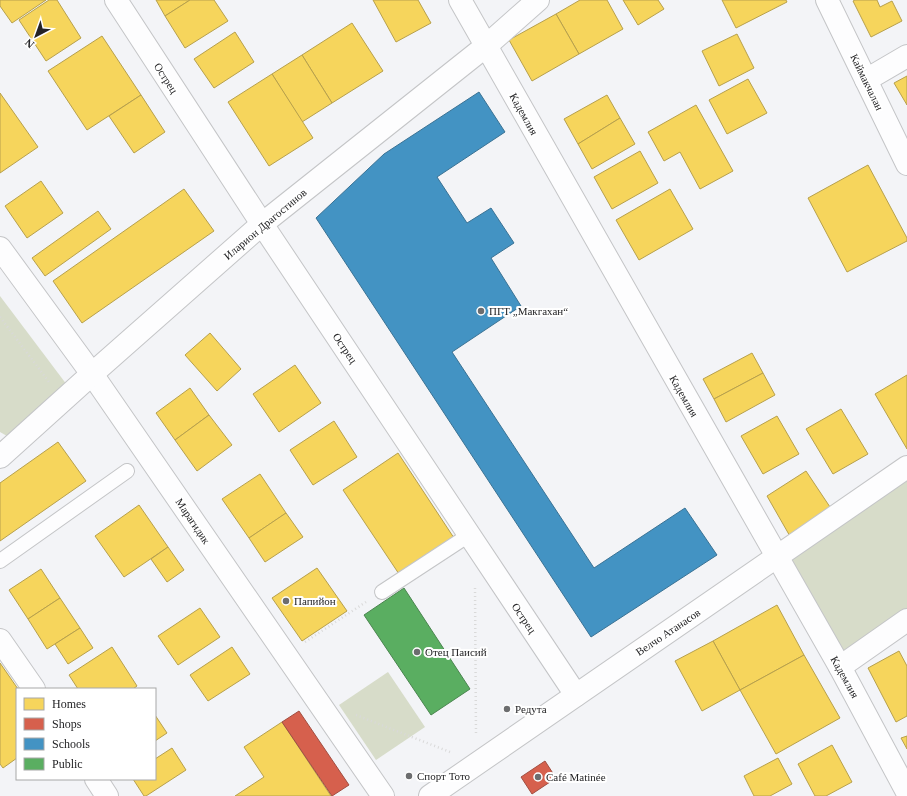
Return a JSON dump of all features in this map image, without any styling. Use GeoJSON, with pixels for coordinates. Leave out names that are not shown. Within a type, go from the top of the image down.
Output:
{"type":"FeatureCollection","features":[{"type":"Feature","properties":{"kind":"street","name":"Острец"},"geometry":{"type":"LineString","coordinates":[[116,0],[262,224],[576,695]]}},
{"type":"Feature","properties":{"kind":"street","name":"Кадемлия"},"geometry":{"type":"LineString","coordinates":[[460,0],[840,668],[907,792]]}},
{"type":"Feature","properties":{"kind":"street","name":"Иларион Драгостинов"},"geometry":{"type":"LineString","coordinates":[[0,457],[262,224],[486,46],[538,0]]}},
{"type":"Feature","properties":{"kind":"street","name":"Каймакчалан"},"geometry":{"type":"LineString","coordinates":[[827,0],[907,164]]}},
{"type":"Feature","properties":{"kind":"street"},"geometry":{"type":"LineString","coordinates":[[866,80],[907,56]]}},
{"type":"Feature","properties":{"kind":"street","name":"Марагидик"},"geometry":{"type":"LineString","coordinates":[[0,248],[92,374],[383,796]]}},
{"type":"Feature","properties":{"kind":"street","name":"Велчо Атанасов"},"geometry":{"type":"LineString","coordinates":[[430,796],[907,467]]}},
{"type":"Feature","properties":{"kind":"street"},"geometry":{"type":"LineString","coordinates":[[840,668],[907,620]]}},
{"type":"Feature","properties":{"kind":"street"},"geometry":{"type":"LineString","coordinates":[[0,640],[33,688]]}},
{"type":"Feature","properties":{"kind":"street"},"geometry":{"type":"LineString","coordinates":[[97,780],[107,796]]}},
{"type":"Feature","properties":{"kind":"lane"},"geometry":{"type":"LineString","coordinates":[[0,561],[127,472]]}},
{"type":"Feature","properties":{"kind":"lane"},"geometry":{"type":"LineString","coordinates":[[382,592],[469,535]]}},
{"type":"Feature","properties":{"kind":"path"},"geometry":{"type":"LineString","coordinates":[[0,317],[63,400]]}},
{"type":"Feature","properties":{"kind":"path"},"geometry":{"type":"LineString","coordinates":[[353,713],[477,763],[475,582]]}},
{"type":"Feature","properties":{"kind":"path"},"geometry":{"type":"LineString","coordinates":[[308,640],[382,592]]}},
{"type":"Feature","properties":{"kind":"green space"},"geometry":{"type":"Polygon","coordinates":[[[0,296],[67,385],[7,436],[0,432],[0,296]]]}},
{"type":"Feature","properties":{"kind":"green space"},"geometry":{"type":"Polygon","coordinates":[[[907,467],[907,619],[840,667],[777,558],[907,467]]]}},
{"type":"Feature","properties":{"kind":"green space"},"geometry":{"type":"Polygon","coordinates":[[[388,672],[425,727],[376,760],[339,705],[388,672]]]}},
{"type":"Feature","properties":{"kind":"building: Homes"},"geometry":{"type":"Polygon","coordinates":[[[0,0],[46,0],[12,23],[0,6],[0,0]]]}},
{"type":"Feature","properties":{"kind":"building: Homes"},"geometry":{"type":"Polygon","coordinates":[[[49,0],[57,0],[81,38],[46,61],[19,20],[49,0]]]}},
{"type":"Feature","properties":{"kind":"building: Homes"},"geometry":{"type":"Polygon","coordinates":[[[156,0],[190,0],[165,16],[156,0]]]}},
{"type":"Feature","properties":{"kind":"building: Homes"},"geometry":{"type":"Polygon","coordinates":[[[190,0],[214,0],[228,21],[185,48],[165,16],[190,0]]]}},
{"type":"Feature","properties":{"kind":"building: Homes"},"geometry":{"type":"Polygon","coordinates":[[[373,0],[418,0],[431,23],[396,42],[373,0]]]}},
{"type":"Feature","properties":{"kind":"building: Homes"},"geometry":{"type":"Polygon","coordinates":[[[580,0],[607,0],[623,29],[579,54],[556,14],[580,0]]]}},
{"type":"Feature","properties":{"kind":"building: Homes"},"geometry":{"type":"Polygon","coordinates":[[[623,0],[658,0],[664,9],[638,25],[623,0]]]}},
{"type":"Feature","properties":{"kind":"building: Homes"},"geometry":{"type":"Polygon","coordinates":[[[722,0],[786,0],[787,2],[736,28],[722,0]]]}},
{"type":"Feature","properties":{"kind":"building: Homes"},"geometry":{"type":"Polygon","coordinates":[[[877,0],[880,7],[892,1],[902,21],[871,37],[853,1],[877,0]]]}},
{"type":"Feature","properties":{"kind":"building: Homes"},"geometry":{"type":"Polygon","coordinates":[[[556,14],[579,54],[532,81],[509,40],[556,14]]]}},
{"type":"Feature","properties":{"kind":"building: Homes"},"geometry":{"type":"Polygon","coordinates":[[[352,23],[383,71],[332,103],[302,55],[352,23]]]}},
{"type":"Feature","properties":{"kind":"building: Homes"},"geometry":{"type":"Polygon","coordinates":[[[235,32],[254,62],[214,88],[194,59],[235,32]]]}},
{"type":"Feature","properties":{"kind":"building: Homes"},"geometry":{"type":"Polygon","coordinates":[[[737,34],[754,68],[719,86],[702,51],[737,34]]]}},
{"type":"Feature","properties":{"kind":"building: Homes"},"geometry":{"type":"Polygon","coordinates":[[[102,36],[141,95],[87,130],[48,71],[102,36]]]}},
{"type":"Feature","properties":{"kind":"building: Homes"},"geometry":{"type":"Polygon","coordinates":[[[302,55],[332,103],[302,122],[272,74],[302,55]]]}},
{"type":"Feature","properties":{"kind":"building: Homes"},"geometry":{"type":"Polygon","coordinates":[[[272,74],[313,138],[269,166],[228,102],[272,74]]]}},
{"type":"Feature","properties":{"kind":"building: Homes"},"geometry":{"type":"Polygon","coordinates":[[[907,76],[907,105],[894,83],[907,76]]]}},
{"type":"Feature","properties":{"kind":"building: Homes"},"geometry":{"type":"Polygon","coordinates":[[[748,79],[767,113],[727,134],[709,100],[748,79]]]}},
{"type":"Feature","properties":{"kind":"building: Homes"},"geometry":{"type":"Polygon","coordinates":[[[0,93],[38,147],[0,173],[0,93]]]}},
{"type":"Feature","properties":{"kind":"building: Homes"},"geometry":{"type":"Polygon","coordinates":[[[141,95],[165,132],[134,153],[109,116],[141,95]]]}},
{"type":"Feature","properties":{"kind":"building: Homes"},"geometry":{"type":"Polygon","coordinates":[[[607,95],[620,118],[578,144],[564,119],[607,95]]]}},
{"type":"Feature","properties":{"kind":"building: Homes"},"geometry":{"type":"Polygon","coordinates":[[[696,105],[733,171],[700,189],[680,152],[664,161],[648,132],[696,105]]]}},
{"type":"Feature","properties":{"kind":"building: Homes"},"geometry":{"type":"Polygon","coordinates":[[[620,118],[635,144],[592,169],[578,144],[620,118]]]}},
{"type":"Feature","properties":{"kind":"building: Homes"},"geometry":{"type":"Polygon","coordinates":[[[640,151],[658,183],[612,209],[594,177],[640,151]]]}},
{"type":"Feature","properties":{"kind":"building: Homes"},"geometry":{"type":"Polygon","coordinates":[[[868,165],[907,238],[907,241],[847,272],[808,198],[868,165]]]}},
{"type":"Feature","properties":{"kind":"building: Homes"},"geometry":{"type":"Polygon","coordinates":[[[41,181],[63,213],[27,238],[5,206],[41,181]]]}},
{"type":"Feature","properties":{"kind":"building: Homes"},"geometry":{"type":"Polygon","coordinates":[[[184,189],[214,231],[82,323],[53,281],[184,189]]]}},
{"type":"Feature","properties":{"kind":"building: Homes"},"geometry":{"type":"Polygon","coordinates":[[[670,189],[693,229],[639,260],[616,220],[670,189]]]}},
{"type":"Feature","properties":{"kind":"building: Homes"},"geometry":{"type":"Polygon","coordinates":[[[98,211],[111,229],[45,276],[32,258],[98,211]]]}},
{"type":"Feature","properties":{"kind":"building: Homes"},"geometry":{"type":"Polygon","coordinates":[[[210,333],[241,369],[217,391],[185,355],[210,333]]]}},
{"type":"Feature","properties":{"kind":"building: Homes"},"geometry":{"type":"Polygon","coordinates":[[[752,353],[763,373],[714,399],[703,379],[752,353]]]}},
{"type":"Feature","properties":{"kind":"building: Homes"},"geometry":{"type":"Polygon","coordinates":[[[295,365],[321,403],[279,432],[253,394],[295,365]]]}},
{"type":"Feature","properties":{"kind":"building: Homes"},"geometry":{"type":"Polygon","coordinates":[[[763,373],[775,395],[726,422],[714,399],[763,373]]]}},
{"type":"Feature","properties":{"kind":"building: Homes"},"geometry":{"type":"Polygon","coordinates":[[[907,375],[907,449],[875,394],[907,375]]]}},
{"type":"Feature","properties":{"kind":"building: Homes"},"geometry":{"type":"Polygon","coordinates":[[[190,388],[209,415],[175,440],[156,413],[190,388]]]}},
{"type":"Feature","properties":{"kind":"building: Homes"},"geometry":{"type":"Polygon","coordinates":[[[841,409],[868,454],[833,474],[806,429],[841,409]]]}},
{"type":"Feature","properties":{"kind":"building: Homes"},"geometry":{"type":"Polygon","coordinates":[[[209,415],[232,445],[197,471],[175,440],[209,415]]]}},
{"type":"Feature","properties":{"kind":"building: Homes"},"geometry":{"type":"Polygon","coordinates":[[[777,416],[799,454],[763,474],[741,436],[777,416]]]}},
{"type":"Feature","properties":{"kind":"building: Homes"},"geometry":{"type":"Polygon","coordinates":[[[334,421],[357,457],[313,485],[290,450],[334,421]]]}},
{"type":"Feature","properties":{"kind":"building: Homes"},"geometry":{"type":"Polygon","coordinates":[[[58,442],[86,481],[0,541],[0,483],[58,442]]]}},
{"type":"Feature","properties":{"kind":"building: Homes"},"geometry":{"type":"Polygon","coordinates":[[[398,453],[456,541],[401,577],[343,490],[398,453]]]}},
{"type":"Feature","properties":{"kind":"building: Homes"},"geometry":{"type":"Polygon","coordinates":[[[806,471],[832,510],[791,538],[767,496],[806,471]]]}},
{"type":"Feature","properties":{"kind":"building: Homes"},"geometry":{"type":"Polygon","coordinates":[[[260,474],[286,513],[249,538],[222,499],[260,474]]]}},
{"type":"Feature","properties":{"kind":"building: Homes"},"geometry":{"type":"Polygon","coordinates":[[[139,505],[168,547],[124,577],[95,536],[139,505]]]}},
{"type":"Feature","properties":{"kind":"building: Homes"},"geometry":{"type":"Polygon","coordinates":[[[286,513],[303,537],[265,562],[249,538],[286,513]]]}},
{"type":"Feature","properties":{"kind":"building: Homes"},"geometry":{"type":"Polygon","coordinates":[[[168,547],[184,570],[167,582],[151,559],[168,547]]]}},
{"type":"Feature","properties":{"kind":"building: Homes"},"geometry":{"type":"Polygon","coordinates":[[[317,568],[347,611],[302,641],[272,598],[317,568]]]}},
{"type":"Feature","properties":{"kind":"building: Homes"},"geometry":{"type":"Polygon","coordinates":[[[41,569],[60,598],[28,619],[9,590],[41,569]]]}},
{"type":"Feature","properties":{"kind":"building: Homes"},"geometry":{"type":"Polygon","coordinates":[[[60,598],[80,628],[47,649],[28,619],[60,598]]]}},
{"type":"Feature","properties":{"kind":"building: Homes"},"geometry":{"type":"Polygon","coordinates":[[[777,605],[804,655],[740,690],[713,641],[777,605]]]}},
{"type":"Feature","properties":{"kind":"building: Homes"},"geometry":{"type":"Polygon","coordinates":[[[200,608],[220,637],[178,665],[158,636],[200,608]]]}},
{"type":"Feature","properties":{"kind":"building: Homes"},"geometry":{"type":"Polygon","coordinates":[[[80,628],[93,648],[68,664],[55,644],[80,628]]]}},
{"type":"Feature","properties":{"kind":"building: Homes"},"geometry":{"type":"Polygon","coordinates":[[[713,641],[740,690],[702,711],[675,661],[713,641]]]}},
{"type":"Feature","properties":{"kind":"building: Homes"},"geometry":{"type":"Polygon","coordinates":[[[112,647],[137,686],[134,688],[77,688],[69,675],[112,647]]]}},
{"type":"Feature","properties":{"kind":"building: Homes"},"geometry":{"type":"Polygon","coordinates":[[[232,647],[250,674],[208,701],[190,675],[232,647]]]}},
{"type":"Feature","properties":{"kind":"building: Homes"},"geometry":{"type":"Polygon","coordinates":[[[899,651],[907,666],[907,716],[896,722],[868,668],[899,651]]]}},
{"type":"Feature","properties":{"kind":"building: Homes"},"geometry":{"type":"Polygon","coordinates":[[[804,655],[840,718],[776,754],[740,690],[804,655]]]}},
{"type":"Feature","properties":{"kind":"building: Homes"},"geometry":{"type":"Polygon","coordinates":[[[0,663],[17,688],[16,688],[16,759],[3,768],[0,764],[0,663]]]}},
{"type":"Feature","properties":{"kind":"building: Homes"},"geometry":{"type":"Polygon","coordinates":[[[156,716],[167,733],[156,740],[156,716]]]}},
{"type":"Feature","properties":{"kind":"building: Homes"},"geometry":{"type":"Polygon","coordinates":[[[282,722],[331,796],[235,796],[264,777],[244,747],[282,722]]]}},
{"type":"Feature","properties":{"kind":"building: Homes"},"geometry":{"type":"Polygon","coordinates":[[[907,736],[907,749],[901,738],[907,736]]]}},
{"type":"Feature","properties":{"kind":"building: Homes"},"geometry":{"type":"Polygon","coordinates":[[[832,745],[852,782],[826,796],[815,796],[798,764],[832,745]]]}},
{"type":"Feature","properties":{"kind":"building: Homes"},"geometry":{"type":"Polygon","coordinates":[[[172,748],[186,770],[144,796],[134,780],[156,780],[156,758],[172,748]]]}},
{"type":"Feature","properties":{"kind":"building: Homes"},"geometry":{"type":"Polygon","coordinates":[[[778,758],[792,784],[770,796],[754,796],[744,776],[778,758]]]}},
{"type":"Feature","properties":{"kind":"building: Shops"},"geometry":{"type":"Polygon","coordinates":[[[299,711],[349,785],[332,796],[282,722],[299,711]]]}},
{"type":"Feature","properties":{"kind":"building: Shops","name":"Café Matinée"},"geometry":{"type":"Polygon","coordinates":[[[545,761],[556,778],[532,794],[521,777],[545,761]]]}},
{"type":"Feature","properties":{"kind":"building: Schools"},"geometry":{"type":"Polygon","coordinates":[[[479,92],[505,132],[437,177],[467,223],[491,208],[514,243],[491,258],[521,306],[452,352],[594,568],[685,508],[717,555],[591,637],[316,218],[384,154],[479,92]]]}},
{"type":"Feature","properties":{"kind":"building: Public","name":"Отец Паисий"},"geometry":{"type":"Polygon","coordinates":[[[404,588],[470,689],[431,715],[364,615],[404,588]]]}},
{"type":"Feature","properties":{"kind":"place","name":"ПГТ „Макгахан“"},"geometry":{"type":"Point","coordinates":[481,311]}},
{"type":"Feature","properties":{"kind":"place","name":"Папийон"},"geometry":{"type":"Point","coordinates":[286,601]}},
{"type":"Feature","properties":{"kind":"place","name":"Отец Паисий"},"geometry":{"type":"Point","coordinates":[417,652]}},
{"type":"Feature","properties":{"kind":"place","name":"Редута"},"geometry":{"type":"Point","coordinates":[507,709]}},
{"type":"Feature","properties":{"kind":"place","name":"Спорт Тото"},"geometry":{"type":"Point","coordinates":[409,776]}},
{"type":"Feature","properties":{"kind":"place","name":"Café Matinée"},"geometry":{"type":"Point","coordinates":[538,777]}}]}
